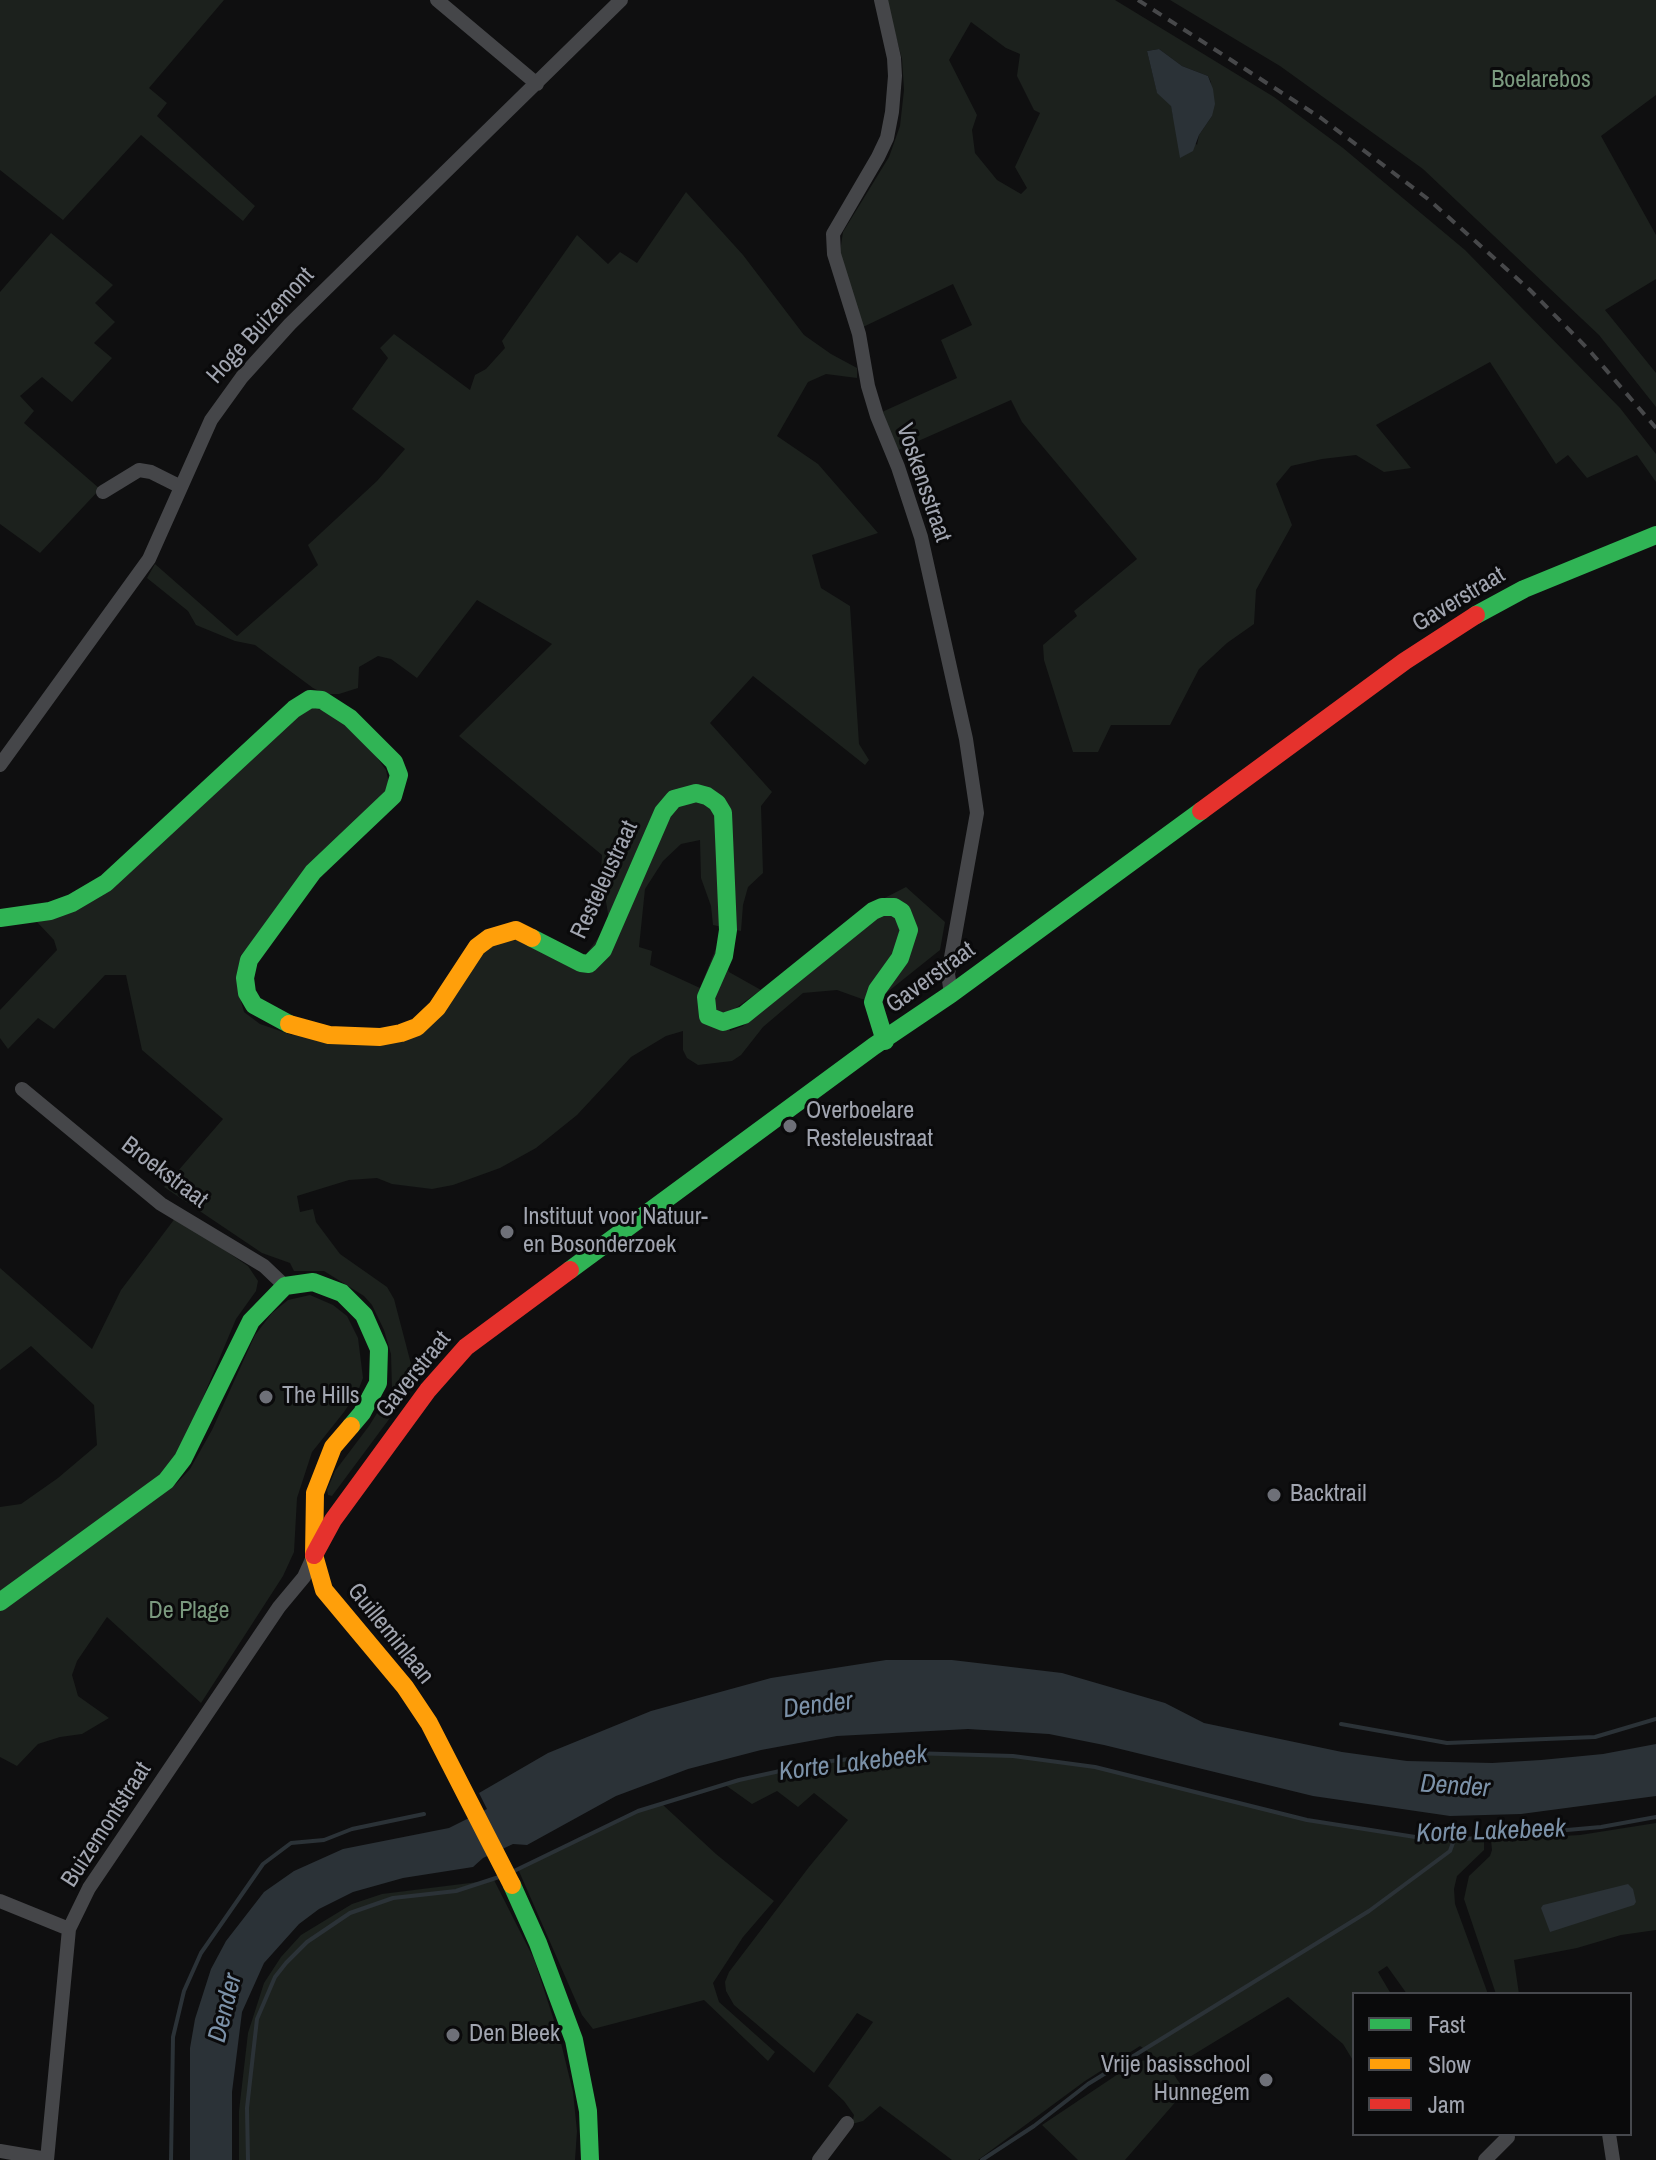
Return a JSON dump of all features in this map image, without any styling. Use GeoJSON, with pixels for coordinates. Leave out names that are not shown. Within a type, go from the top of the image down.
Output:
{"type":"FeatureCollection","features":[{"type":"Feature","properties":{"kind":"street"},"geometry":{"type":"LineString","coordinates":[[437,0],[537,84]]}},
{"type":"Feature","properties":{"kind":"street","name":"Hoge Buizemont"},"geometry":{"type":"LineString","coordinates":[[0,765],[149,559],[211,420],[242,377],[300,314],[621,0]]}},
{"type":"Feature","properties":{"kind":"street","name":"Voskensstraat"},"geometry":{"type":"LineString","coordinates":[[881,0],[894,58],[892,112],[887,138],[878,157],[833,234],[834,254],[859,334],[868,386],[921,537],[967,750],[977,813],[948,974],[951,994]]}},
{"type":"Feature","properties":{"kind":"street"},"geometry":{"type":"LineString","coordinates":[[103,492],[139,470],[151,472],[181,487]]}},
{"type":"Feature","properties":{"kind":"street","name":"Gaverstraat"},"geometry":{"type":"LineString","coordinates":[[314,1555],[333,1520],[457,1355],[1405,661],[1463,623],[1524,589],[1656,535]]}},
{"type":"Feature","properties":{"kind":"street","name":"Resteleustraat"},"geometry":{"type":"LineString","coordinates":[[0,918],[50,911],[90,894],[119,873],[294,709],[310,699],[322,700],[350,718],[394,762],[399,775],[393,796],[313,872],[249,960],[245,978],[247,993],[254,1005],[266,1013],[284,1023],[329,1035],[367,1037],[401,1033],[417,1027],[437,1008],[477,947],[489,938],[516,930],[581,963],[589,964],[603,950],[663,812],[674,799],[696,793],[717,803],[723,813],[726,851],[728,930],[724,956],[706,997],[708,1016],[723,1022],[744,1015],[873,911],[894,907],[902,912],[909,930],[900,958],[877,990],[873,1002],[885,1041]]}},
{"type":"Feature","properties":{"kind":"street","name":"Broekstraat"},"geometry":{"type":"LineString","coordinates":[[22,1089],[161,1204],[264,1266],[285,1286]]}},
{"type":"Feature","properties":{"kind":"street","name":"Guilleminlaan"},"geometry":{"type":"LineString","coordinates":[[285,1286],[313,1282],[342,1293],[364,1315],[379,1349],[378,1383],[362,1413],[333,1447],[315,1493],[314,1555],[324,1590],[405,1687],[429,1723],[514,1889],[574,2040],[588,2111],[590,2160]]}},
{"type":"Feature","properties":{"kind":"street"},"geometry":{"type":"LineString","coordinates":[[0,1602],[166,1481],[183,1459],[251,1321],[285,1286]]}},
{"type":"Feature","properties":{"kind":"street","name":"Buizemontstraat"},"geometry":{"type":"LineString","coordinates":[[47,2159],[69,1929],[89,1888],[279,1607],[304,1577],[314,1555]]}},
{"type":"Feature","properties":{"kind":"street"},"geometry":{"type":"LineString","coordinates":[[0,1901],[69,1929]]}},
{"type":"Feature","properties":{"kind":"street"},"geometry":{"type":"LineString","coordinates":[[819,2160],[847,2123]]}},
{"type":"Feature","properties":{"kind":"street"},"geometry":{"type":"LineString","coordinates":[[1609,2136],[1613,2160]]}},
{"type":"Feature","properties":{"kind":"street"},"geometry":{"type":"LineString","coordinates":[[1485,2160],[1508,2137]]}},
{"type":"Feature","properties":{"kind":"street"},"geometry":{"type":"LineString","coordinates":[[0,2151],[47,2159]]}},
{"type":"Feature","properties":{"kind":"green space"},"geometry":{"type":"Polygon","coordinates":[[[0,0],[224,0],[149,88],[167,103],[157,116],[255,206],[243,221],[141,135],[63,220],[0,170],[0,0]]]}},
{"type":"Feature","properties":{"kind":"green space"},"geometry":{"type":"Polygon","coordinates":[[[886,0],[1115,0],[1274,97],[1343,148],[1465,250],[1620,408],[1656,454],[1656,482],[1637,455],[1587,478],[1568,455],[1556,464],[1490,362],[1376,425],[1411,468],[1384,472],[1356,455],[1291,466],[1276,484],[1292,525],[1256,590],[1254,624],[1199,669],[1170,725],[1111,725],[1098,752],[1073,752],[1044,660],[1043,645],[1077,616],[1074,611],[1137,559],[1022,422],[1011,400],[898,450],[882,412],[957,378],[941,340],[972,325],[953,284],[863,327],[840,252],[843,232],[889,157],[900,126],[904,90],[902,59],[886,0]],[[971,22],[949,60],[977,115],[972,130],[975,153],[997,180],[1021,194],[1027,188],[1015,167],[1040,113],[1034,110],[1017,76],[1020,54],[1006,48],[971,22]],[[1159,49],[1147,51],[1157,92],[1171,105],[1173,116],[1197,145],[1199,135],[1212,116],[1211,82],[1208,76],[1182,66],[1159,49]]]}},
{"type":"Feature","properties":{"kind":"green space","name":"Boelarebos"},"geometry":{"type":"Polygon","coordinates":[[[1170,0],[1656,0],[1656,95],[1601,136],[1656,235],[1656,279],[1605,310],[1656,373],[1656,407],[1599,335],[1423,169],[1280,66],[1170,0]]]}},
{"type":"Feature","properties":{"kind":"green space"},"geometry":{"type":"Polygon","coordinates":[[[686,192],[743,255],[804,335],[857,368],[857,378],[826,374],[808,382],[777,436],[818,464],[878,533],[812,555],[821,588],[850,606],[859,744],[869,760],[865,765],[753,676],[710,723],[772,792],[761,806],[763,873],[748,887],[741,931],[713,925],[711,906],[701,878],[700,840],[681,844],[663,861],[645,889],[639,947],[652,951],[650,965],[700,988],[718,943],[729,972],[761,990],[725,1016],[730,1031],[743,1026],[875,903],[906,887],[945,922],[940,950],[880,998],[862,999],[837,990],[803,993],[763,1027],[741,1055],[732,1061],[698,1065],[687,1058],[683,1050],[683,1031],[666,1036],[631,1057],[577,1115],[536,1148],[500,1168],[432,1189],[392,1184],[377,1178],[349,1180],[297,1196],[300,1212],[313,1209],[316,1222],[340,1254],[387,1287],[394,1299],[416,1383],[332,1496],[328,1495],[335,1471],[392,1389],[391,1354],[372,1305],[364,1296],[324,1271],[294,1271],[290,1263],[262,1253],[164,1187],[223,1119],[142,1050],[126,975],[105,975],[54,1029],[38,1018],[8,1049],[0,1038],[0,1010],[57,950],[54,940],[37,922],[60,916],[308,707],[331,712],[373,752],[386,770],[390,788],[240,956],[244,1012],[260,1024],[292,1035],[409,1038],[483,946],[522,939],[575,969],[609,920],[601,871],[602,855],[459,736],[552,644],[477,600],[417,678],[391,659],[378,656],[359,667],[358,688],[339,694],[325,694],[255,645],[235,641],[196,625],[188,611],[147,578],[155,564],[237,636],[318,565],[308,545],[377,481],[405,449],[352,409],[388,358],[380,348],[394,334],[470,390],[475,375],[486,369],[505,348],[502,341],[577,235],[608,264],[620,252],[637,263],[686,192]]]}},
{"type":"Feature","properties":{"kind":"green space"},"geometry":{"type":"Polygon","coordinates":[[[51,233],[113,285],[95,303],[115,322],[94,343],[112,358],[72,402],[42,377],[20,396],[34,411],[24,423],[100,489],[40,553],[0,524],[0,292],[51,233]]]}},
{"type":"Feature","properties":{"kind":"green space","name":"De Plage"},"geometry":{"type":"Polygon","coordinates":[[[176,1217],[248,1266],[258,1281],[256,1291],[236,1319],[194,1419],[175,1485],[190,1469],[212,1430],[255,1335],[272,1313],[288,1300],[310,1295],[333,1305],[347,1316],[358,1338],[363,1378],[344,1412],[312,1452],[297,1498],[294,1552],[283,1576],[201,1703],[107,1617],[77,1661],[72,1675],[78,1696],[109,1718],[82,1734],[38,1744],[17,1766],[0,1757],[0,1507],[21,1504],[97,1445],[94,1405],[31,1346],[0,1370],[0,1268],[92,1349],[121,1290],[176,1217]]]}},
{"type":"Feature","properties":{"kind":"green space"},"geometry":{"type":"Polygon","coordinates":[[[909,1753],[1013,1756],[1095,1767],[1307,1820],[1428,1839],[1484,1840],[1484,1850],[1457,1876],[1454,1889],[1455,1904],[1487,1992],[1406,1992],[1387,1966],[1378,1972],[1390,1992],[1352,1992],[1352,2059],[1343,2044],[1288,1997],[1170,2069],[1185,2091],[1125,2160],[1078,2160],[1042,2125],[1136,2062],[1157,2058],[1140,2046],[1085,2081],[978,2160],[952,2160],[880,2106],[863,2121],[852,2124],[854,2115],[828,2086],[873,2022],[857,2013],[814,2073],[734,2005],[726,1991],[729,1972],[848,1820],[814,1793],[798,1807],[777,1791],[752,1804],[724,1784],[821,1762],[909,1753]]]}},
{"type":"Feature","properties":{"kind":"green space"},"geometry":{"type":"Polygon","coordinates":[[[662,1804],[716,1854],[774,1901],[743,1937],[713,1983],[719,2002],[775,2052],[768,2061],[704,2000],[593,2029],[582,2015],[518,1869],[580,1837],[638,1811],[662,1804]]]}},
{"type":"Feature","properties":{"kind":"green space"},"geometry":{"type":"Polygon","coordinates":[[[1656,1823],[1656,1930],[1514,1960],[1519,1992],[1495,1992],[1464,1899],[1469,1876],[1490,1856],[1491,1840],[1580,1835],[1656,1823]]]}},
{"type":"Feature","properties":{"kind":"green space"},"geometry":{"type":"Polygon","coordinates":[[[494,1880],[534,1959],[560,2039],[573,2092],[577,2131],[575,2160],[239,2160],[239,2111],[248,2033],[264,1983],[281,1957],[301,1935],[352,1904],[382,1894],[494,1880]]]}},
{"type":"Feature","properties":{"kind":"water"},"geometry":{"type":"Polygon","coordinates":[[[1159,49],[1182,66],[1208,76],[1213,89],[1215,104],[1212,116],[1193,151],[1180,158],[1171,106],[1157,93],[1147,51],[1159,49]]]}},
{"type":"Feature","properties":{"kind":"water","name":"Dender"},"geometry":{"type":"Polygon","coordinates":[[[886,1660],[952,1660],[1062,1673],[1165,1703],[1204,1723],[1342,1752],[1407,1761],[1492,1763],[1541,1760],[1603,1754],[1656,1744],[1656,1796],[1521,1814],[1450,1816],[1313,1796],[1049,1734],[968,1729],[837,1736],[761,1750],[688,1769],[616,1796],[527,1845],[513,1844],[483,1858],[473,1867],[403,1878],[353,1892],[319,1909],[299,1924],[264,1963],[242,2012],[232,2092],[232,2160],[190,2160],[190,2048],[195,2019],[211,1969],[226,1941],[264,1892],[294,1871],[343,1849],[449,1828],[487,1809],[479,1793],[548,1753],[651,1711],[771,1678],[886,1660]]]}},
{"type":"Feature","properties":{"kind":"water"},"geometry":{"type":"Polygon","coordinates":[[[1628,1884],[1633,1889],[1634,1905],[1550,1932],[1541,1908],[1543,1905],[1628,1884]]]}},
{"type":"Feature","properties":{"kind":"waterway"},"geometry":{"type":"LineString","coordinates":[[1341,1724],[1447,1743],[1595,1737],[1656,1719]]}},
{"type":"Feature","properties":{"kind":"waterway","name":"Korte Lakebeek"},"geometry":{"type":"LineString","coordinates":[[514,1871],[638,1811],[739,1780],[821,1762],[910,1753],[1013,1756],[1095,1767],[1307,1820],[1428,1839],[1454,1840],[1601,1827],[1656,1817]]}},
{"type":"Feature","properties":{"kind":"waterway"},"geometry":{"type":"LineString","coordinates":[[171,2160],[173,2037],[184,1991],[201,1953],[263,1864],[291,1843],[324,1840],[352,1829],[424,1814]]}},
{"type":"Feature","properties":{"kind":"waterway"},"geometry":{"type":"LineString","coordinates":[[982,2160],[1034,2126],[1088,2084],[1369,1911],[1450,1851],[1454,1840]]}},
{"type":"Feature","properties":{"kind":"waterway","name":"Korte Lakebeek"},"geometry":{"type":"LineString","coordinates":[[248,2160],[247,2108],[257,2019],[275,1977],[286,1963],[307,1942],[350,1913],[393,1898],[456,1891],[502,1876]]}},
{"type":"Feature","properties":{"kind":"railway"},"geometry":{"type":"LineString","coordinates":[[1138,0],[1321,118],[1428,199],[1530,290],[1589,350],[1656,428]]}},
{"type":"Feature","properties":{"kind":"traffic: fast"},"geometry":{"type":"LineString","coordinates":[[1476,615],[1524,589],[1656,535]]}},
{"type":"Feature","properties":{"kind":"traffic: fast"},"geometry":{"type":"LineString","coordinates":[[0,918],[50,911],[72,903],[106,883],[294,709],[310,699],[322,700],[350,718],[394,762],[399,775],[393,796],[313,872],[249,960],[245,978],[247,993],[254,1005],[289,1024]]}},
{"type":"Feature","properties":{"kind":"traffic: fast"},"geometry":{"type":"LineString","coordinates":[[532,938],[581,963],[589,964],[603,950],[663,812],[674,799],[696,793],[707,796],[717,803],[723,813],[728,930],[724,956],[706,997],[708,1016],[723,1022],[744,1015],[873,911],[894,907],[902,912],[909,930],[900,958],[877,990],[873,1002],[885,1041]]}},
{"type":"Feature","properties":{"kind":"traffic: fast"},"geometry":{"type":"LineString","coordinates":[[570,1270],[1201,811]]}},
{"type":"Feature","properties":{"kind":"traffic: fast"},"geometry":{"type":"LineString","coordinates":[[0,1602],[166,1481],[183,1459],[251,1321],[285,1286],[313,1282],[342,1293],[364,1315],[379,1349],[378,1383],[362,1413],[351,1426]]}},
{"type":"Feature","properties":{"kind":"traffic: fast"},"geometry":{"type":"LineString","coordinates":[[512,1885],[538,1943],[574,2040],[588,2111],[590,2160]]}},
{"type":"Feature","properties":{"kind":"traffic: slow"},"geometry":{"type":"LineString","coordinates":[[289,1024],[329,1035],[380,1037],[401,1033],[417,1027],[437,1008],[477,947],[489,938],[516,930],[532,938]]}},
{"type":"Feature","properties":{"kind":"traffic: slow"},"geometry":{"type":"LineString","coordinates":[[351,1426],[333,1447],[315,1493],[314,1555],[324,1590],[405,1687],[429,1723],[512,1885]]}},
{"type":"Feature","properties":{"kind":"traffic: jam"},"geometry":{"type":"LineString","coordinates":[[1201,811],[1405,661],[1476,615]]}},
{"type":"Feature","properties":{"kind":"traffic: jam"},"geometry":{"type":"LineString","coordinates":[[314,1555],[333,1520],[428,1390],[466,1347],[570,1270]]}},
{"type":"Feature","properties":{"kind":"place","name":"Overboelare Resteleustraat"},"geometry":{"type":"Point","coordinates":[790,1126]}},
{"type":"Feature","properties":{"kind":"place","name":"Instituut voor Natuur- en Bosonderzoek"},"geometry":{"type":"Point","coordinates":[507,1232]}},
{"type":"Feature","properties":{"kind":"place","name":"The Hills"},"geometry":{"type":"Point","coordinates":[266,1397]}},
{"type":"Feature","properties":{"kind":"place","name":"Backtrail"},"geometry":{"type":"Point","coordinates":[1274,1495]}},
{"type":"Feature","properties":{"kind":"place","name":"Den Bleek"},"geometry":{"type":"Point","coordinates":[453,2035]}},
{"type":"Feature","properties":{"kind":"place","name":"Vrije basisschool Hunnegem"},"geometry":{"type":"Point","coordinates":[1266,2080]}}]}
